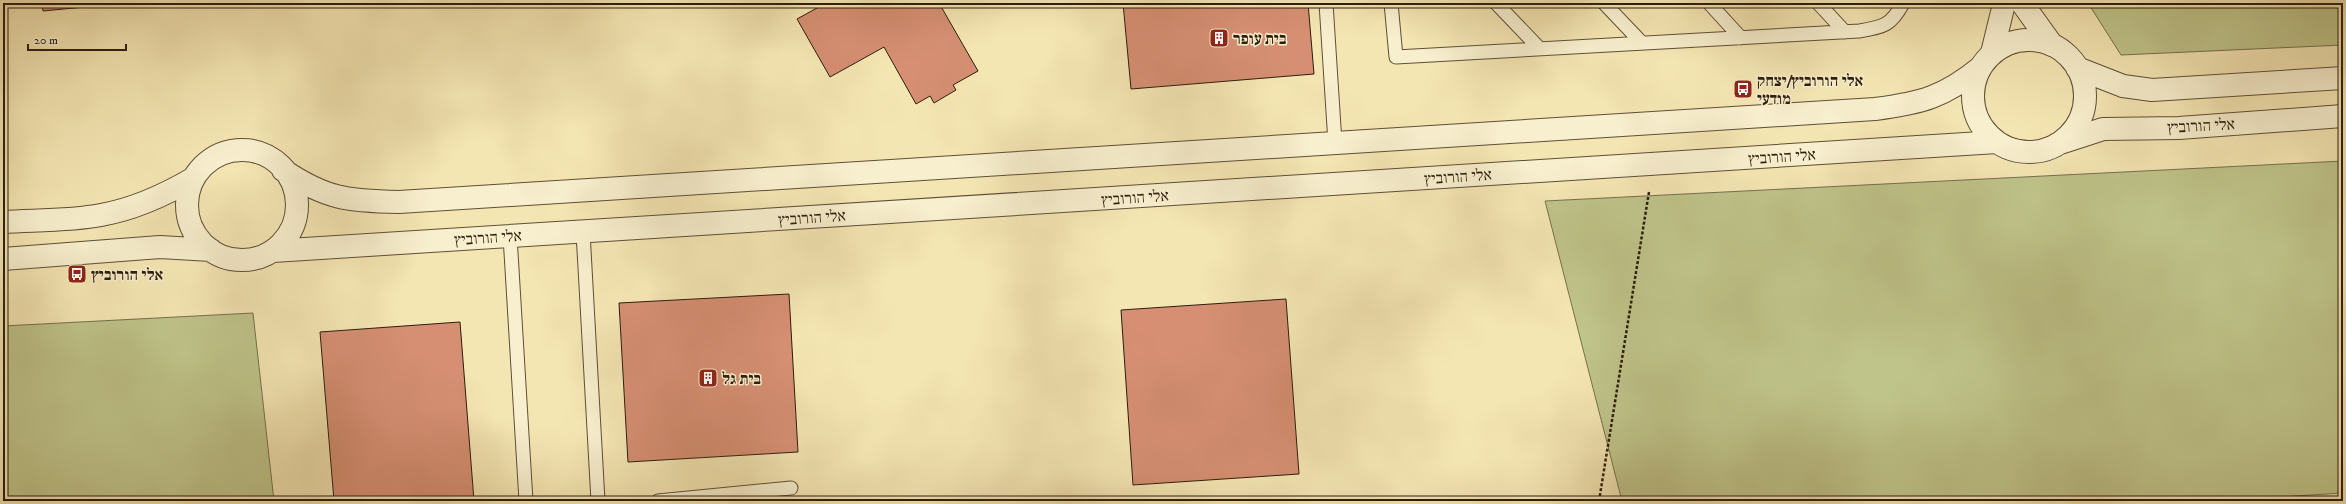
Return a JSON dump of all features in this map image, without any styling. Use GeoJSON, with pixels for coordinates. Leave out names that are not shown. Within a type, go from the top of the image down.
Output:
{"type":"FeatureCollection","features":[{"type":"Feature","properties":{"kind":"street"},"geometry":{"type":"LineString","coordinates":[[3,222],[100,216],[129,208],[164,195],[194,178],[211,160],[225,153],[241,150],[264,155],[283,170],[308,186],[331,196],[365,201],[399,202],[1875,109],[1910,105],[1936,97],[1960,84],[1986,60],[2014,41],[2040,41],[2052,45],[2066,54],[2077,68],[2084,84],[2085,100],[2081,116],[2073,131],[2060,143],[2045,150],[2028,152],[2012,150],[1997,142],[1984,131],[1976,116],[1973,100],[1974,84],[1986,60],[2003,8],[2002,3]]}},
{"type":"Feature","properties":{"kind":"street"},"geometry":{"type":"LineString","coordinates":[[2022,3],[2052,45]]}},
{"type":"Feature","properties":{"kind":"street"},"geometry":{"type":"LineString","coordinates":[[2077,68],[2123,86],[2152,90],[2343,78]]}},
{"type":"Feature","properties":{"kind":"street","name":"אלי הורוביץ"},"geometry":{"type":"LineString","coordinates":[[2060,143],[2103,129],[2179,128],[2343,116]]}},
{"type":"Feature","properties":{"kind":"street","name":"אלי הורוביץ"},"geometry":{"type":"LineString","coordinates":[[273,251],[1997,142]]}},
{"type":"Feature","properties":{"kind":"street"},"geometry":{"type":"LineString","coordinates":[[194,178],[188,195],[188,213],[198,238],[211,250],[226,258],[242,261],[258,258],[273,251],[291,230],[297,213],[293,185],[283,170]]}},
{"type":"Feature","properties":{"kind":"street"},"geometry":{"type":"LineString","coordinates":[[3,258],[160,247],[211,250]]}},
{"type":"Feature","properties":{"kind":"lane"},"geometry":{"type":"LineString","coordinates":[[1326,3],[1335,143]]}},
{"type":"Feature","properties":{"kind":"lane"},"geometry":{"type":"LineString","coordinates":[[1391,3],[1396,57],[1845,32],[1883,27],[1894,19],[1903,3]]}},
{"type":"Feature","properties":{"kind":"lane"},"geometry":{"type":"LineString","coordinates":[[1496,3],[1540,49]]}},
{"type":"Feature","properties":{"kind":"lane"},"geometry":{"type":"LineString","coordinates":[[1604,3],[1642,43]]}},
{"type":"Feature","properties":{"kind":"lane"},"geometry":{"type":"LineString","coordinates":[[1709,3],[1741,38]]}},
{"type":"Feature","properties":{"kind":"lane"},"geometry":{"type":"LineString","coordinates":[[1818,3],[1845,32]]}},
{"type":"Feature","properties":{"kind":"lane"},"geometry":{"type":"LineString","coordinates":[[582,232],[598,501]]}},
{"type":"Feature","properties":{"kind":"lane"},"geometry":{"type":"LineString","coordinates":[[510,236],[526,501]]}},
{"type":"Feature","properties":{"kind":"lane"},"geometry":{"type":"LineString","coordinates":[[658,501],[791,488]]}},
{"type":"Feature","properties":{"kind":"path"},"geometry":{"type":"LineString","coordinates":[[1599,501],[1653,164]]}},
{"type":"Feature","properties":{"kind":"green space"},"geometry":{"type":"Polygon","coordinates":[[[2088,3],[2343,3],[2343,45],[2121,55],[2088,3]]]}},
{"type":"Feature","properties":{"kind":"green space"},"geometry":{"type":"Polygon","coordinates":[[[2343,161],[2343,493],[2216,501],[1622,501],[1545,201],[2343,161]]]}},
{"type":"Feature","properties":{"kind":"green space"},"geometry":{"type":"Polygon","coordinates":[[[253,313],[274,501],[3,501],[3,326],[253,313]]]}},
{"type":"Feature","properties":{"kind":"building"},"geometry":{"type":"Polygon","coordinates":[[[42,3],[126,3],[43,11],[42,3]]]}},
{"type":"Feature","properties":{"kind":"building"},"geometry":{"type":"Polygon","coordinates":[[[826,3],[939,3],[978,71],[953,85],[956,90],[934,103],[930,96],[916,104],[884,47],[830,77],[797,19],[826,3]]]}},
{"type":"Feature","properties":{"kind":"building","name":"בית עופר"},"geometry":{"type":"Polygon","coordinates":[[[1123,3],[1308,3],[1314,74],[1131,89],[1123,3]]]}},
{"type":"Feature","properties":{"kind":"building","name":"בית גל"},"geometry":{"type":"Polygon","coordinates":[[[789,294],[798,452],[628,462],[619,303],[789,294]]]}},
{"type":"Feature","properties":{"kind":"building"},"geometry":{"type":"Polygon","coordinates":[[[1286,299],[1299,474],[1133,485],[1121,310],[1286,299]]]}},
{"type":"Feature","properties":{"kind":"building"},"geometry":{"type":"Polygon","coordinates":[[[460,322],[474,501],[334,501],[320,332],[460,322]]]}},
{"type":"Feature","properties":{"kind":"place","name":"בית עופר"},"geometry":{"type":"Point","coordinates":[1219,38]}},
{"type":"Feature","properties":{"kind":"place","name":"אלי הורוביץ/יצחק מודעי"},"geometry":{"type":"Point","coordinates":[1743,89]}},
{"type":"Feature","properties":{"kind":"place","name":"אלי הורוביץ"},"geometry":{"type":"Point","coordinates":[77,274]}},
{"type":"Feature","properties":{"kind":"place","name":"בית גל"},"geometry":{"type":"Point","coordinates":[708,378]}}]}
